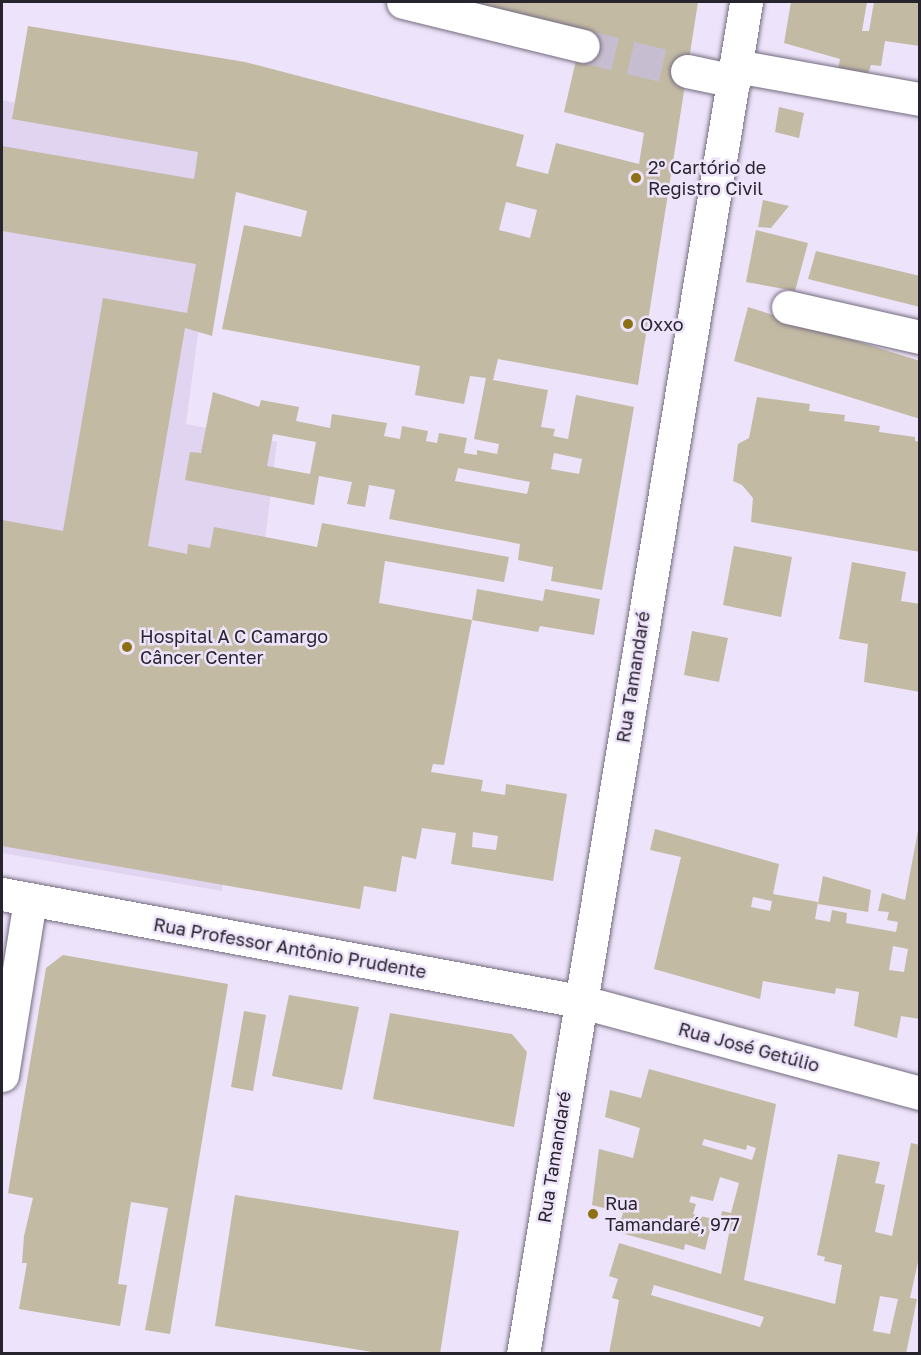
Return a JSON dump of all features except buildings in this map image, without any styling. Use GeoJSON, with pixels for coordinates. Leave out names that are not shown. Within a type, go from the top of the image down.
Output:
{"type":"FeatureCollection","features":[{"type":"Feature","properties":{"kind":"street"},"geometry":{"type":"LineString","coordinates":[[403,2],[584,46]]}},
{"type":"Feature","properties":{"kind":"street","name":"Rua Tamandaré"},"geometry":{"type":"LineString","coordinates":[[523,1353],[579,1001],[746,2]]}},
{"type":"Feature","properties":{"kind":"street"},"geometry":{"type":"LineString","coordinates":[[687,71],[735,73],[920,99]]}},
{"type":"Feature","properties":{"kind":"street"},"geometry":{"type":"LineString","coordinates":[[788,307],[920,338]]}},
{"type":"Feature","properties":{"kind":"street"},"geometry":{"type":"LineString","coordinates":[[2,1075],[16,897]]}},
{"type":"Feature","properties":{"kind":"street","name":"Rua Professor Antônio Prudente"},"geometry":{"type":"LineString","coordinates":[[16,897],[579,1001]]}},
{"type":"Feature","properties":{"kind":"street","name":"Rua José Getúlio"},"geometry":{"type":"LineString","coordinates":[[579,1001],[920,1093]]}},
{"type":"Feature","properties":{"kind":"shaded area","name":"Hospital A C Camargo Câncer Center"},"geometry":{"type":"Polygon","coordinates":[[[2,100],[223,146],[186,424],[277,442],[222,891],[2,853],[2,100]]]}},
{"type":"Feature","properties":{"kind":"tunnel"},"geometry":{"type":"LineString","coordinates":[[583,46],[687,71]]}},
{"type":"Feature","properties":{"kind":"place","name":"2º Cartório de Registro Civil"},"geometry":{"type":"Point","coordinates":[636,178]}},
{"type":"Feature","properties":{"kind":"place","name":"Oxxo"},"geometry":{"type":"Point","coordinates":[628,324]}},
{"type":"Feature","properties":{"kind":"place","name":"Hospital A C Camargo Câncer Center"},"geometry":{"type":"Point","coordinates":[127,647]}},
{"type":"Feature","properties":{"kind":"place","name":"Rua Tamandaré, 977"},"geometry":{"type":"Point","coordinates":[593,1214]}}]}
